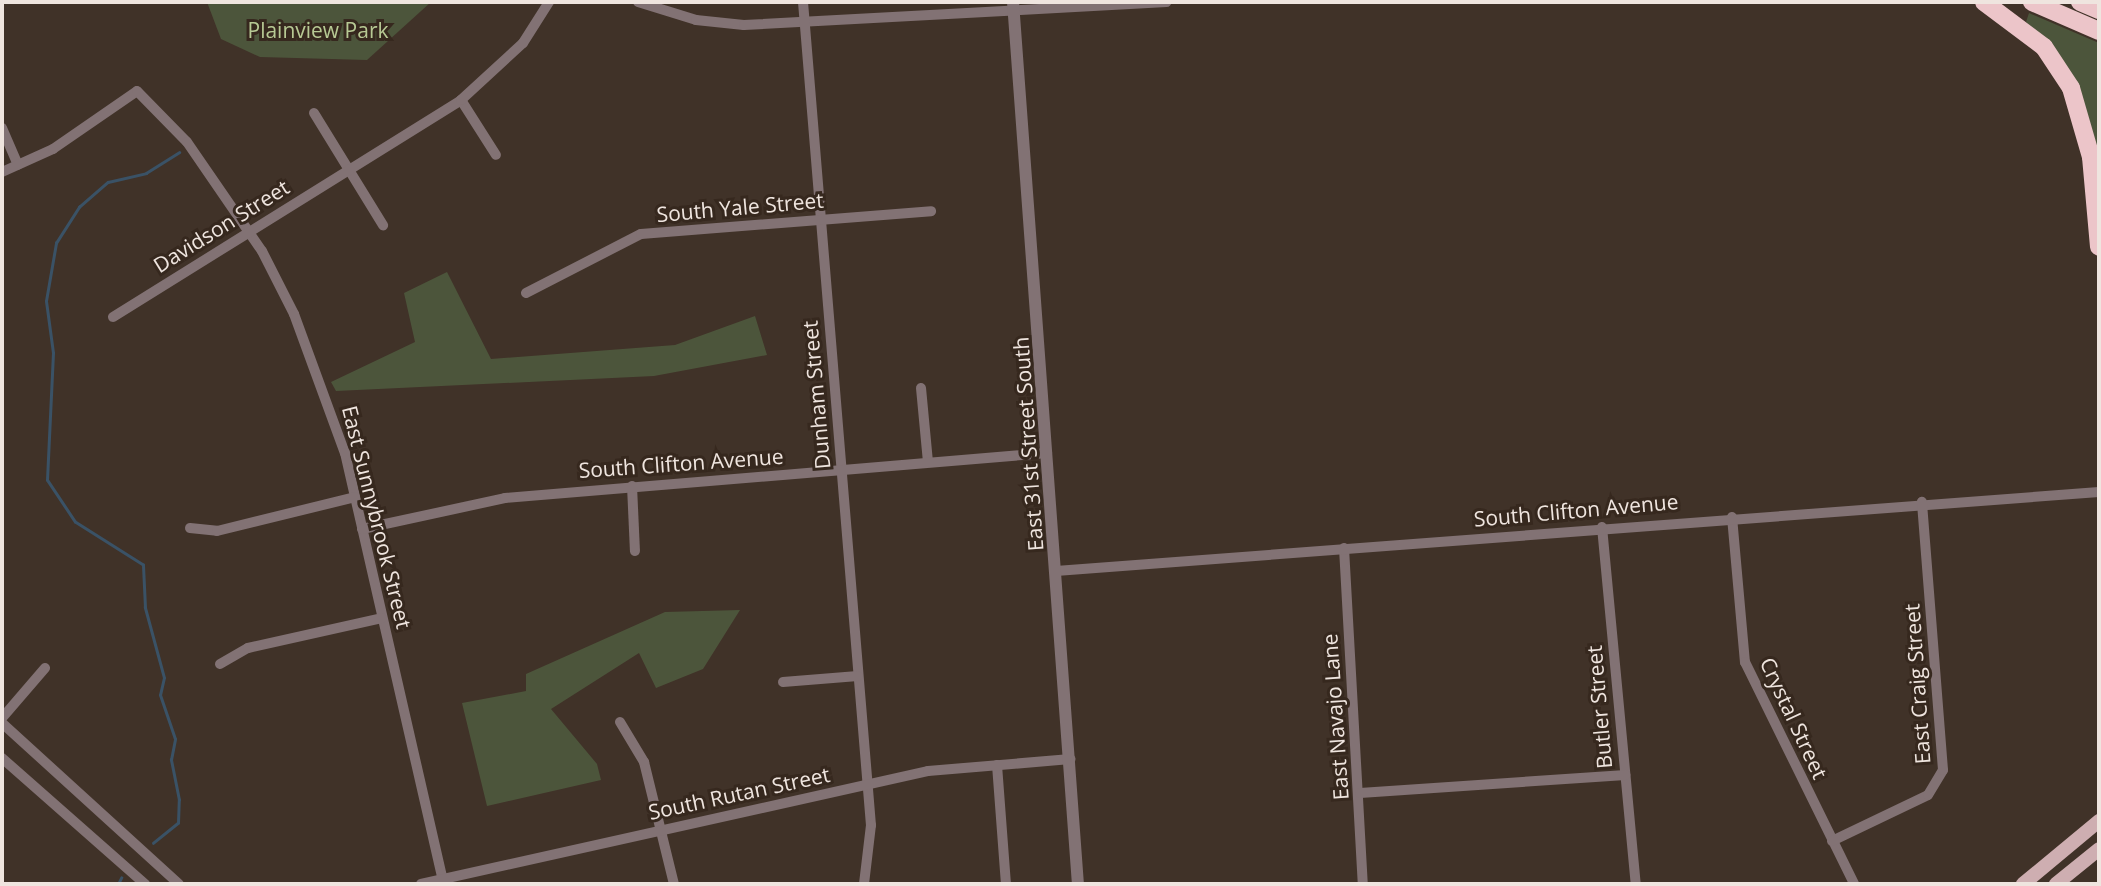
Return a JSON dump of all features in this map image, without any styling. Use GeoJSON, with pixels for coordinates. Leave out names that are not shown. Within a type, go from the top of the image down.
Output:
{"type":"FeatureCollection","features":[{"type":"Feature","properties":{"kind":"highway"},"geometry":{"type":"LineString","coordinates":[[1984,2],[2044,47],[2071,88],[2091,157],[2099,247]]}},
{"type":"Feature","properties":{"kind":"highway"},"geometry":{"type":"LineString","coordinates":[[2032,2],[2099,30]]}},
{"type":"Feature","properties":{"kind":"highway"},"geometry":{"type":"LineString","coordinates":[[2080,2],[2099,10]]}},
{"type":"Feature","properties":{"kind":"main road"},"geometry":{"type":"LineString","coordinates":[[2023,884],[2099,821]]}},
{"type":"Feature","properties":{"kind":"main road"},"geometry":{"type":"LineString","coordinates":[[2056,884],[2099,849]]}},
{"type":"Feature","properties":{"kind":"street","name":"Davidson Street"},"geometry":{"type":"LineString","coordinates":[[113,317],[349,167],[461,100],[523,43],[549,2]]}},
{"type":"Feature","properties":{"kind":"street"},"geometry":{"type":"LineString","coordinates":[[638,2],[696,20],[805,23],[991,7],[1166,2]]}},
{"type":"Feature","properties":{"kind":"street","name":"Dunham Street"},"geometry":{"type":"LineString","coordinates":[[803,2],[867,784],[871,856],[864,884]]}},
{"type":"Feature","properties":{"kind":"street","name":"East 31st Street South"},"geometry":{"type":"LineString","coordinates":[[1014,8],[1078,884]]}},
{"type":"Feature","properties":{"kind":"street","name":"East Sunnybrook Street"},"geometry":{"type":"LineString","coordinates":[[18,165],[137,91],[187,142],[248,231],[319,377],[355,497],[443,882]]}},
{"type":"Feature","properties":{"kind":"street"},"geometry":{"type":"LineString","coordinates":[[461,100],[496,155]]}},
{"type":"Feature","properties":{"kind":"street"},"geometry":{"type":"LineString","coordinates":[[314,113],[383,225]]}},
{"type":"Feature","properties":{"kind":"street"},"geometry":{"type":"LineString","coordinates":[[2,128],[18,165],[2,172]]}},
{"type":"Feature","properties":{"kind":"street","name":"South Yale Street"},"geometry":{"type":"LineString","coordinates":[[526,293],[641,234],[930,211]]}},
{"type":"Feature","properties":{"kind":"street"},"geometry":{"type":"LineString","coordinates":[[921,388],[928,463]]}},
{"type":"Feature","properties":{"kind":"street","name":"South Clifton Avenue"},"geometry":{"type":"LineString","coordinates":[[362,529],[497,499],[1047,453]]}},
{"type":"Feature","properties":{"kind":"street"},"geometry":{"type":"LineString","coordinates":[[632,486],[635,551]]}},
{"type":"Feature","properties":{"kind":"street","name":"South Clifton Avenue"},"geometry":{"type":"LineString","coordinates":[[1056,571],[1922,502],[2099,492]]}},
{"type":"Feature","properties":{"kind":"street"},"geometry":{"type":"LineString","coordinates":[[190,527],[216,531],[355,497]]}},
{"type":"Feature","properties":{"kind":"street","name":"East Craig Street"},"geometry":{"type":"LineString","coordinates":[[1832,841],[1928,795],[1943,770],[1922,502]]}},
{"type":"Feature","properties":{"kind":"street","name":"Crystal Street"},"geometry":{"type":"LineString","coordinates":[[1731,517],[1745,662],[1854,884]]}},
{"type":"Feature","properties":{"kind":"street","name":"Butler Street"},"geometry":{"type":"LineString","coordinates":[[1602,527],[1636,884]]}},
{"type":"Feature","properties":{"kind":"street","name":"East Navajo Lane"},"geometry":{"type":"LineString","coordinates":[[1344,548],[1360,793],[1363,884]]}},
{"type":"Feature","properties":{"kind":"street"},"geometry":{"type":"LineString","coordinates":[[219,664],[248,649],[383,618]]}},
{"type":"Feature","properties":{"kind":"street"},"geometry":{"type":"LineString","coordinates":[[45,668],[2,721],[179,884]]}},
{"type":"Feature","properties":{"kind":"street"},"geometry":{"type":"LineString","coordinates":[[783,682],[858,676]]}},
{"type":"Feature","properties":{"kind":"street"},"geometry":{"type":"LineString","coordinates":[[620,722],[644,762],[674,884]]}},
{"type":"Feature","properties":{"kind":"street"},"geometry":{"type":"LineString","coordinates":[[2,758],[145,884]]}},
{"type":"Feature","properties":{"kind":"street","name":"South Rutan Street"},"geometry":{"type":"LineString","coordinates":[[421,884],[443,882],[867,784],[997,765],[1070,759]]}},
{"type":"Feature","properties":{"kind":"street"},"geometry":{"type":"LineString","coordinates":[[997,765],[1006,884]]}},
{"type":"Feature","properties":{"kind":"street"},"geometry":{"type":"LineString","coordinates":[[1360,793],[1625,775]]}},
{"type":"Feature","properties":{"kind":"green space","name":"Plainview Park"},"geometry":{"type":"Polygon","coordinates":[[[207,2],[431,2],[367,60],[260,57],[221,39],[207,2]]]}},
{"type":"Feature","properties":{"kind":"green space"},"geometry":{"type":"Polygon","coordinates":[[[2029,13],[2099,43],[2099,190],[2051,48],[2026,22],[2029,13]]]}},
{"type":"Feature","properties":{"kind":"green space"},"geometry":{"type":"Polygon","coordinates":[[[447,272],[491,359],[675,345],[755,316],[767,355],[654,376],[336,391],[331,382],[415,342],[404,293],[447,272]]]}},
{"type":"Feature","properties":{"kind":"green space"},"geometry":{"type":"Polygon","coordinates":[[[740,610],[703,669],[656,688],[639,653],[551,709],[597,764],[601,780],[487,806],[462,703],[526,691],[526,674],[665,612],[740,610]]]}},
{"type":"Feature","properties":{"kind":"waterway"},"geometry":{"type":"LineString","coordinates":[[153,843],[178,823],[179,800],[171,760],[175,739],[160,695],[164,678],[145,608],[143,565],[75,522],[47,480],[53,353],[46,301],[56,243],[79,207],[108,182],[146,173],[179,152]]}},
{"type":"Feature","properties":{"kind":"waterway"},"geometry":{"type":"LineString","coordinates":[[118,884],[121,878]]}}]}
